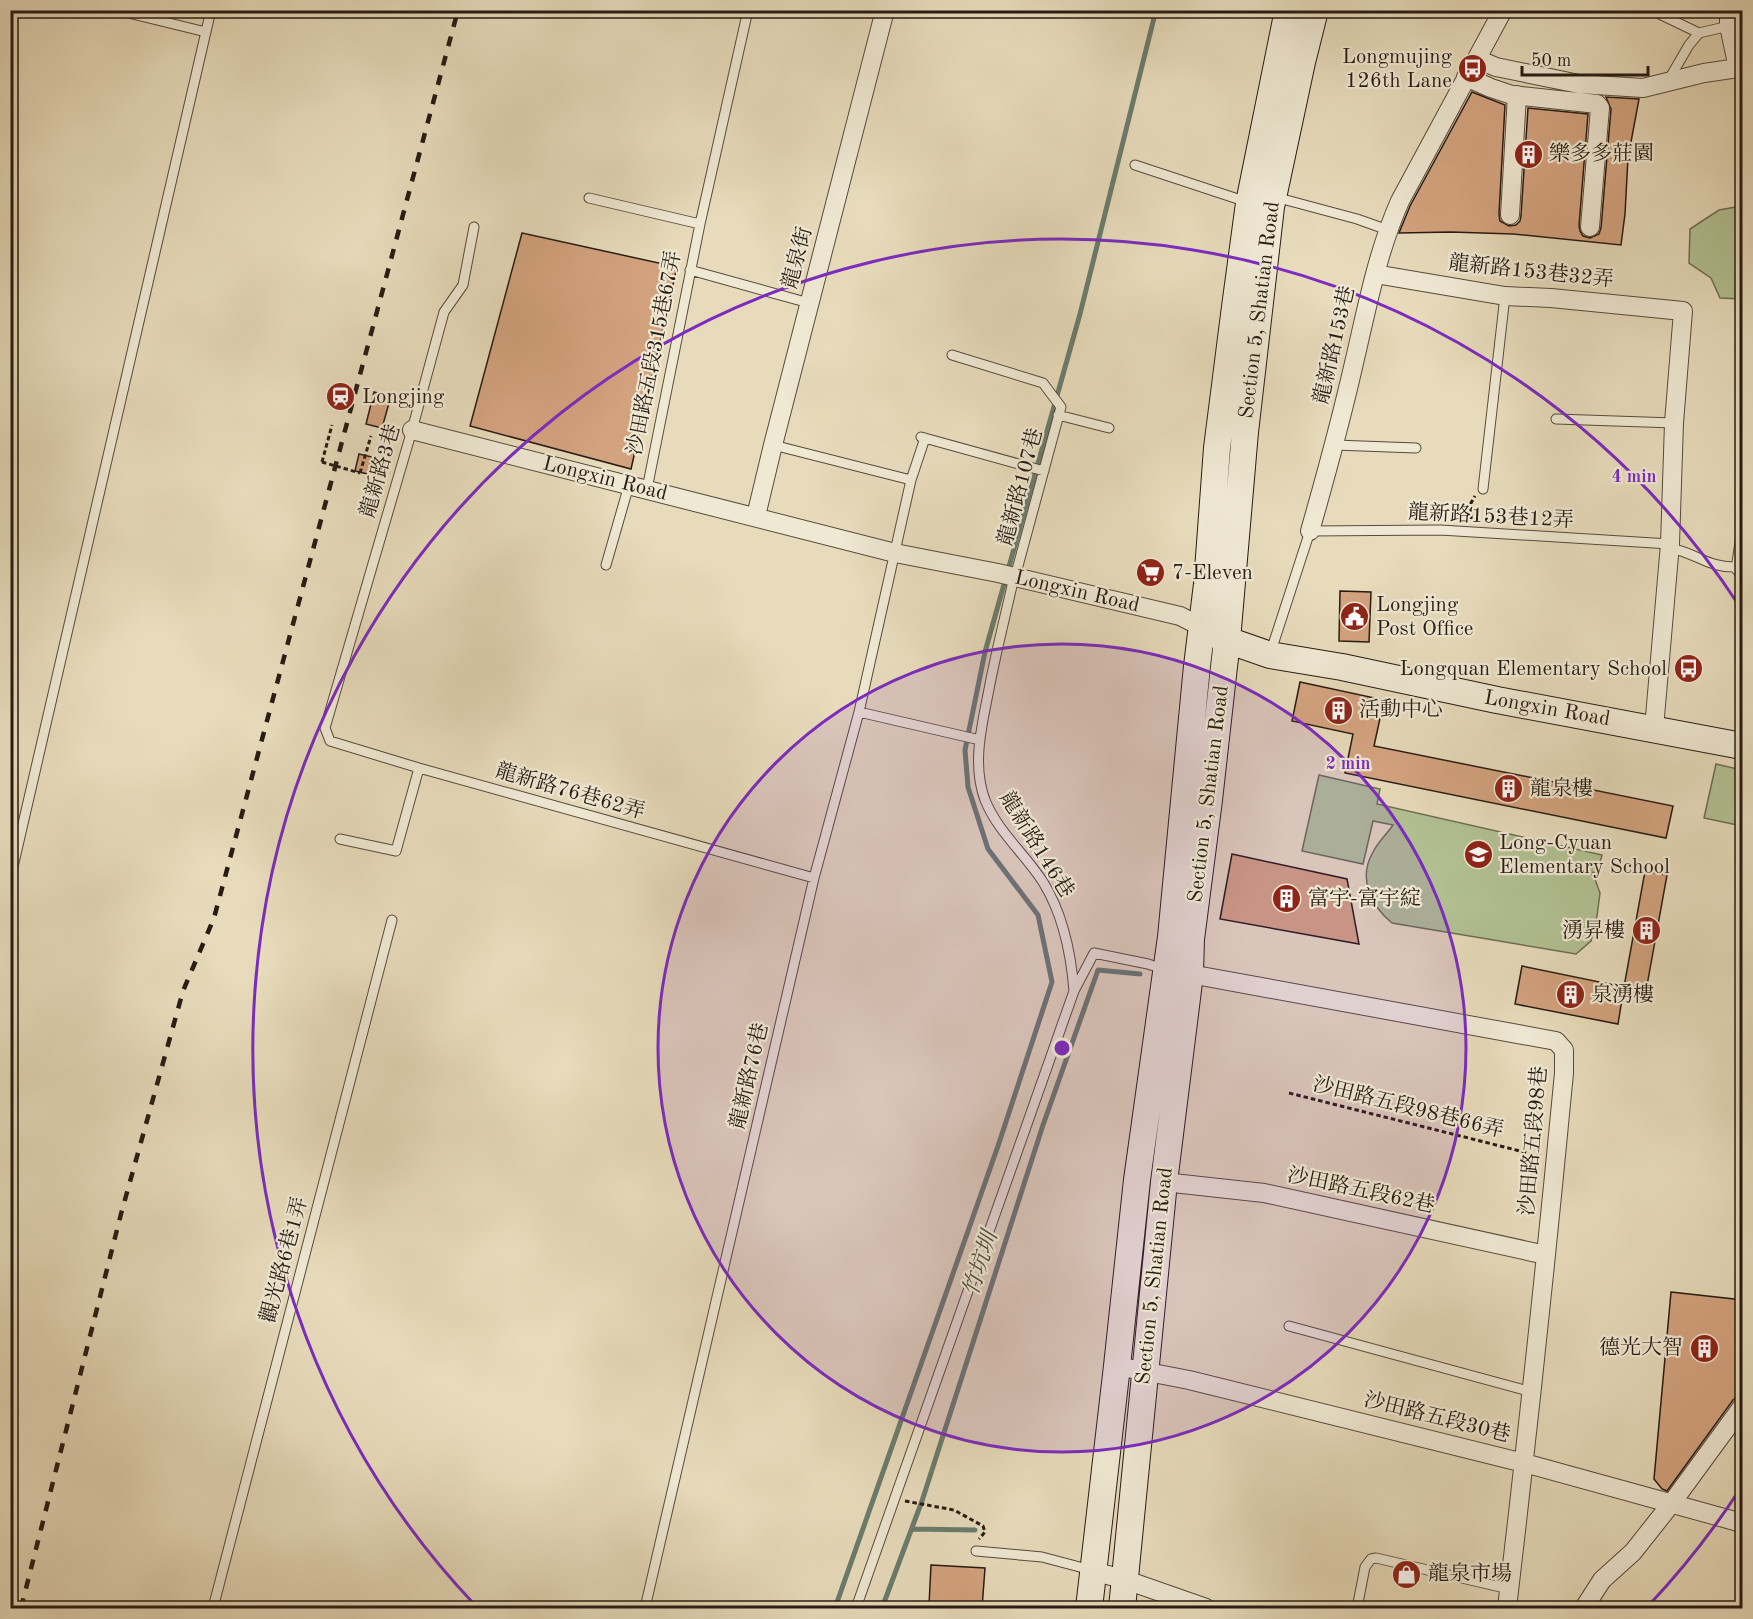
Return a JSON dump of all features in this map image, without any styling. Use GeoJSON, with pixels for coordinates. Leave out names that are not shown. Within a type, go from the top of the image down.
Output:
{"type":"FeatureCollection","features":[{"type":"Feature","properties":{"kind":"street","name":"龍泉街"},"geometry":{"type":"LineString","coordinates":[[756,516],[885,10]]}},
{"type":"Feature","properties":{"kind":"street","name":"Section 5, Shatian Road"},"geometry":{"type":"LineString","coordinates":[[1089,1608],[1118,1366],[1137,1180],[1171,937],[1207,584],[1217,448],[1288,10]]}},
{"type":"Feature","properties":{"kind":"street","name":"Section 5, Shatian Road"},"geometry":{"type":"LineString","coordinates":[[1122,1608],[1164,1182],[1190,974],[1191,939],[1227,640],[1245,432],[1258,197],[1302,62],[1315,10]]}},
{"type":"Feature","properties":{"kind":"street","name":"龍新路153巷"},"geometry":{"type":"LineString","coordinates":[[1310,531],[1335,445],[1375,274],[1388,230],[1400,201],[1503,10]]}},
{"type":"Feature","properties":{"kind":"street"},"geometry":{"type":"LineString","coordinates":[[1477,59],[1496,67],[1579,84],[1643,88],[1704,73],[1738,68],[1729,18]]}},
{"type":"Feature","properties":{"kind":"street"},"geometry":{"type":"LineString","coordinates":[[1466,77],[1491,88],[1517,95],[1597,104],[1600,108],[1590,226]]}},
{"type":"Feature","properties":{"kind":"street"},"geometry":{"type":"LineString","coordinates":[[1510,215],[1517,95]]}},
{"type":"Feature","properties":{"kind":"street","name":"龍新路153巷32弄"},"geometry":{"type":"LineString","coordinates":[[1375,274],[1505,296],[1551,298],[1683,311],[1674,423]]}},
{"type":"Feature","properties":{"kind":"street"},"geometry":{"type":"LineString","coordinates":[[1654,728],[1670,546],[1674,423]]}},
{"type":"Feature","properties":{"kind":"street","name":"Longxin Road"},"geometry":{"type":"LineString","coordinates":[[412,430],[895,553],[1009,576],[1180,616],[1227,640],[1270,655],[1342,667],[1497,700],[1743,746]]}},
{"type":"Feature","properties":{"kind":"street","name":"沙田路五段98巷"},"geometry":{"type":"LineString","coordinates":[[1166,969],[1556,1041],[1564,1050],[1556,1160],[1507,1608]]}},
{"type":"Feature","properties":{"kind":"street","name":"沙田路五段62巷"},"geometry":{"type":"LineString","coordinates":[[1164,1182],[1264,1193],[1546,1255]]}},
{"type":"Feature","properties":{"kind":"street","name":"沙田路五段30巷"},"geometry":{"type":"LineString","coordinates":[[1118,1366],[1189,1380],[1524,1463],[1743,1523]]}},
{"type":"Feature","properties":{"kind":"street"},"geometry":{"type":"LineString","coordinates":[[1584,1608],[1602,1580],[1633,1552],[1671,1504],[1743,1407]]}},
{"type":"Feature","properties":{"kind":"street"},"geometry":{"type":"LineString","coordinates":[[1093,1571],[1206,1608]]}},
{"type":"Feature","properties":{"kind":"lane"},"geometry":{"type":"LineString","coordinates":[[116,10],[206,32]]}},
{"type":"Feature","properties":{"kind":"lane"},"geometry":{"type":"LineString","coordinates":[[10,880],[211,10]]}},
{"type":"Feature","properties":{"kind":"lane","name":"沙田路五段315巷67弄"},"geometry":{"type":"LineString","coordinates":[[606,565],[638,487],[690,270],[748,10]]}},
{"type":"Feature","properties":{"kind":"lane"},"geometry":{"type":"LineString","coordinates":[[1651,10],[1699,33]]}},
{"type":"Feature","properties":{"kind":"lane"},"geometry":{"type":"LineString","coordinates":[[1667,82],[1689,45],[1699,33],[1729,18]]}},
{"type":"Feature","properties":{"kind":"lane"},"geometry":{"type":"LineString","coordinates":[[1136,165],[1258,197],[1357,219],[1388,230]]}},
{"type":"Feature","properties":{"kind":"lane","name":"沙田路五段315巷67弄"},"geometry":{"type":"LineString","coordinates":[[589,198],[700,224]]}},
{"type":"Feature","properties":{"kind":"lane","name":"龍新路3巷"},"geometry":{"type":"LineString","coordinates":[[325,728],[444,312],[463,285],[474,226]]}},
{"type":"Feature","properties":{"kind":"lane"},"geometry":{"type":"LineString","coordinates":[[690,270],[809,303]]}},
{"type":"Feature","properties":{"kind":"lane"},"geometry":{"type":"LineString","coordinates":[[1482,489],[1505,296]]}},
{"type":"Feature","properties":{"kind":"lane"},"geometry":{"type":"LineString","coordinates":[[952,355],[1043,383],[1059,411],[1109,428]]}},
{"type":"Feature","properties":{"kind":"lane","name":"龍新路107巷"},"geometry":{"type":"LineString","coordinates":[[1009,576],[1059,411]]}},
{"type":"Feature","properties":{"kind":"lane"},"geometry":{"type":"LineString","coordinates":[[1556,419],[1674,423]]}},
{"type":"Feature","properties":{"kind":"lane","name":"龍新路76巷"},"geometry":{"type":"LineString","coordinates":[[645,1608],[814,878],[859,712],[911,480],[923,438],[1043,470]]}},
{"type":"Feature","properties":{"kind":"lane"},"geometry":{"type":"LineString","coordinates":[[773,445],[911,480]]}},
{"type":"Feature","properties":{"kind":"lane"},"geometry":{"type":"LineString","coordinates":[[1335,445],[1416,448]]}},
{"type":"Feature","properties":{"kind":"lane"},"geometry":{"type":"LineString","coordinates":[[1743,529],[1736,567],[1743,576]]}},
{"type":"Feature","properties":{"kind":"lane","name":"龍新路153巷12弄"},"geometry":{"type":"LineString","coordinates":[[1310,531],[1440,530],[1670,546],[1712,564],[1736,567]]}},
{"type":"Feature","properties":{"kind":"lane","name":"龍新路153巷"},"geometry":{"type":"LineString","coordinates":[[1270,655],[1310,531]]}},
{"type":"Feature","properties":{"kind":"lane","name":"龍新路146巷"},"geometry":{"type":"LineString","coordinates":[[1009,576],[996,658],[978,739],[979,776],[986,801],[1006,837],[1043,882],[1055,908],[1069,950],[1074,991]]}},
{"type":"Feature","properties":{"kind":"lane"},"geometry":{"type":"LineString","coordinates":[[859,712],[978,739]]}},
{"type":"Feature","properties":{"kind":"lane","name":"龍新路76巷62弄"},"geometry":{"type":"LineString","coordinates":[[325,728],[330,741],[418,768],[814,878]]}},
{"type":"Feature","properties":{"kind":"lane"},"geometry":{"type":"LineString","coordinates":[[340,839],[396,851],[418,768]]}},
{"type":"Feature","properties":{"kind":"lane","name":"觀光路6巷1弄"},"geometry":{"type":"LineString","coordinates":[[213,1608],[392,920]]}},
{"type":"Feature","properties":{"kind":"lane"},"geometry":{"type":"LineString","coordinates":[[856,1608],[1074,991],[1094,953],[1166,969]]}},
{"type":"Feature","properties":{"kind":"lane"},"geometry":{"type":"LineString","coordinates":[[1290,1326],[1532,1392]]}},
{"type":"Feature","properties":{"kind":"lane"},"geometry":{"type":"LineString","coordinates":[[976,1551],[1042,1557],[1093,1571]]}},
{"type":"Feature","properties":{"kind":"lane"},"geometry":{"type":"LineString","coordinates":[[1357,1608],[1365,1567],[1371,1559],[1376,1558],[1509,1589]]}},
{"type":"Feature","properties":{"kind":"path"},"geometry":{"type":"LineString","coordinates":[[332,425],[322,462],[360,473],[370,436]]}},
{"type":"Feature","properties":{"kind":"path"},"geometry":{"type":"LineString","coordinates":[[1472,532],[1472,503],[1474,497],[1482,489]]}},
{"type":"Feature","properties":{"kind":"path","name":"沙田路五段98巷66弄"},"geometry":{"type":"LineString","coordinates":[[1289,1093],[1556,1160]]}},
{"type":"Feature","properties":{"kind":"path"},"geometry":{"type":"LineString","coordinates":[[912,1502],[954,1510],[983,1526],[984,1532],[976,1543],[976,1551]]}},
{"type":"Feature","properties":{"kind":"green space"},"geometry":{"type":"Polygon","coordinates":[[[1742,206],[1742,299],[1720,298],[1711,278],[1689,263],[1690,229],[1719,210],[1742,206]]]}},
{"type":"Feature","properties":{"kind":"green space"},"geometry":{"type":"Polygon","coordinates":[[[1716,764],[1742,770],[1742,826],[1704,818],[1716,764]]]}},
{"type":"Feature","properties":{"kind":"green space"},"geometry":{"type":"Polygon","coordinates":[[[1319,775],[1380,789],[1377,804],[1602,855],[1597,873],[1590,872],[1600,893],[1591,941],[1576,954],[1392,923],[1372,899],[1367,872],[1375,848],[1393,825],[1373,821],[1363,864],[1302,851],[1319,775]]]}},
{"type":"Feature","properties":{"kind":"building","name":"樂多多莊園"},"geometry":{"type":"Polygon","coordinates":[[[1472,92],[1505,105],[1499,214],[1500,221],[1509,226],[1516,225],[1521,216],[1528,108],[1588,114],[1579,226],[1583,236],[1590,238],[1599,234],[1601,228],[1611,109],[1606,97],[1639,99],[1628,158],[1621,245],[1513,234],[1399,233],[1410,206],[1472,92]]]}},
{"type":"Feature","properties":{"kind":"building"},"geometry":{"type":"Polygon","coordinates":[[[522,233],[677,267],[631,469],[470,426],[522,233]]]}},
{"type":"Feature","properties":{"kind":"building"},"geometry":{"type":"Polygon","coordinates":[[[374,392],[391,396],[382,428],[366,424],[374,392]]]}},
{"type":"Feature","properties":{"kind":"building"},"geometry":{"type":"Polygon","coordinates":[[[359,454],[372,457],[368,474],[355,471],[359,454]]]}},
{"type":"Feature","properties":{"kind":"building","name":"Longjing Post Office"},"geometry":{"type":"Polygon","coordinates":[[[1340,591],[1371,592],[1369,642],[1339,641],[1340,591]]]}},
{"type":"Feature","properties":{"kind":"building","name":"龍泉樓"},"geometry":{"type":"Polygon","coordinates":[[[1300,682],[1384,700],[1374,746],[1673,806],[1666,838],[1345,773],[1353,734],[1292,721],[1300,682]]]}},
{"type":"Feature","properties":{"kind":"building","name":"富宇-富宇綻"},"geometry":{"type":"Polygon","coordinates":[[[1232,854],[1347,879],[1359,944],[1220,919],[1232,854]]]}},
{"type":"Feature","properties":{"kind":"building","name":"湧昇樓"},"geometry":{"type":"Polygon","coordinates":[[[1645,871],[1667,875],[1646,991],[1624,987],[1645,871]]]}},
{"type":"Feature","properties":{"kind":"building","name":"泉湧樓"},"geometry":{"type":"Polygon","coordinates":[[[1522,966],[1624,987],[1618,1024],[1515,1004],[1522,966]]]}},
{"type":"Feature","properties":{"kind":"building","name":"德光大智"},"geometry":{"type":"Polygon","coordinates":[[[1671,1292],[1743,1300],[1743,1396],[1733,1400],[1667,1491],[1662,1489],[1654,1479],[1671,1292]]]}},
{"type":"Feature","properties":{"kind":"building"},"geometry":{"type":"Polygon","coordinates":[[[931,1565],[985,1568],[982,1608],[929,1605],[931,1565]]]}},
{"type":"Feature","properties":{"kind":"waterway"},"geometry":{"type":"LineString","coordinates":[[835,1608],[998,1146],[1052,982],[1038,915],[988,849],[968,787],[965,750],[985,652],[1080,314],[1156,10]]}},
{"type":"Feature","properties":{"kind":"waterway","name":"竹坑圳"},"geometry":{"type":"LineString","coordinates":[[882,1608],[922,1501],[1043,1125],[1098,970],[1140,974]]}},
{"type":"Feature","properties":{"kind":"waterway"},"geometry":{"type":"LineString","coordinates":[[912,1529],[975,1530]]}},
{"type":"Feature","properties":{"kind":"railway"},"geometry":{"type":"LineString","coordinates":[[21,1608],[121,1214],[183,991],[214,918],[458,10]]}},
{"type":"Feature","properties":{"kind":"place","name":"Longmujing 126th Lane"},"geometry":{"type":"Point","coordinates":[1473,69]}},
{"type":"Feature","properties":{"kind":"place","name":"樂多多莊園"},"geometry":{"type":"Point","coordinates":[1528,154]}},
{"type":"Feature","properties":{"kind":"place","name":"Longjing"},"geometry":{"type":"Point","coordinates":[341,397]}},
{"type":"Feature","properties":{"kind":"place","name":"7-Eleven"},"geometry":{"type":"Point","coordinates":[1151,573]}},
{"type":"Feature","properties":{"kind":"place","name":"Longjing Post Office"},"geometry":{"type":"Point","coordinates":[1355,617]}},
{"type":"Feature","properties":{"kind":"place","name":"Longquan Elementary School"},"geometry":{"type":"Point","coordinates":[1688,669]}},
{"type":"Feature","properties":{"kind":"place","name":"活動中心"},"geometry":{"type":"Point","coordinates":[1338,710]}},
{"type":"Feature","properties":{"kind":"place","name":"龍泉樓"},"geometry":{"type":"Point","coordinates":[1509,789]}},
{"type":"Feature","properties":{"kind":"place","name":"Long-Cyuan Elementary School"},"geometry":{"type":"Point","coordinates":[1478,855]}},
{"type":"Feature","properties":{"kind":"place","name":"富宇-富宇綻"},"geometry":{"type":"Point","coordinates":[1287,899]}},
{"type":"Feature","properties":{"kind":"place","name":"湧昇樓"},"geometry":{"type":"Point","coordinates":[1646,931]}},
{"type":"Feature","properties":{"kind":"place","name":"泉湧樓"},"geometry":{"type":"Point","coordinates":[1570,995]}},
{"type":"Feature","properties":{"kind":"place","name":"德光大智"},"geometry":{"type":"Point","coordinates":[1704,1348]}},
{"type":"Feature","properties":{"kind":"place","name":"龍泉市場"},"geometry":{"type":"Point","coordinates":[1407,1574]}}]}
